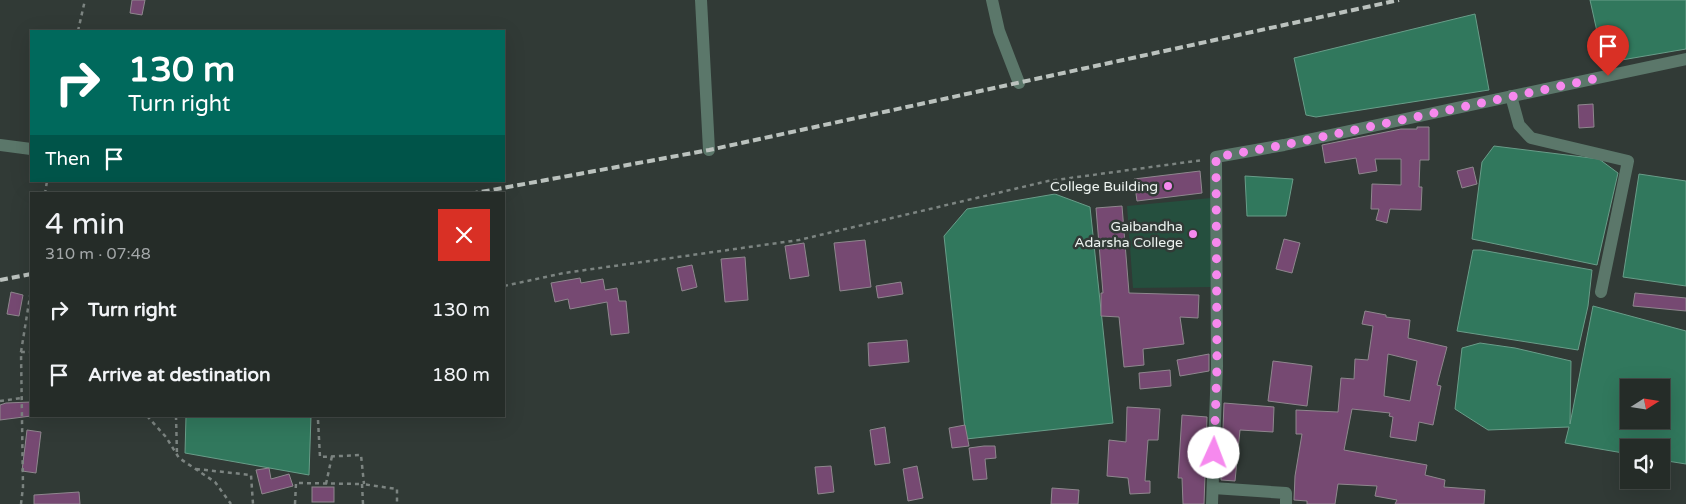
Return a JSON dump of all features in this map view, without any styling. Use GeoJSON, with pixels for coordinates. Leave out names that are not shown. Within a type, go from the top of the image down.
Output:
{"type":"FeatureCollection","features":[{"type":"Feature","properties":{"kind":"street"},"geometry":{"type":"LineString","coordinates":[[700,0],[709,150]]}},
{"type":"Feature","properties":{"kind":"street"},"geometry":{"type":"LineString","coordinates":[[992,0],[999,31],[1019,83]]}},
{"type":"Feature","properties":{"kind":"street"},"geometry":{"type":"LineString","coordinates":[[1212,504],[1217,366],[1216,157],[1284,145],[1686,59]]}},
{"type":"Feature","properties":{"kind":"street"},"geometry":{"type":"LineString","coordinates":[[1511,96],[1519,125],[1531,138],[1628,161],[1601,292]]}},
{"type":"Feature","properties":{"kind":"street"},"geometry":{"type":"LineString","coordinates":[[0,145],[30,149]]}},
{"type":"Feature","properties":{"kind":"street"},"geometry":{"type":"LineString","coordinates":[[1213,488],[1286,493],[1286,504]]}},
{"type":"Feature","properties":{"kind":"path"},"geometry":{"type":"LineString","coordinates":[[78,30],[85,0]]}},
{"type":"Feature","properties":{"kind":"path"},"geometry":{"type":"LineString","coordinates":[[505,286],[564,273],[799,240],[1048,181],[1199,161],[1216,157]]}},
{"type":"Feature","properties":{"kind":"path"},"geometry":{"type":"LineString","coordinates":[[21,504],[23,487],[21,352],[30,296]]}},
{"type":"Feature","properties":{"kind":"path"},"geometry":{"type":"LineString","coordinates":[[21,352],[30,352]]}},
{"type":"Feature","properties":{"kind":"path"},"geometry":{"type":"LineString","coordinates":[[0,401],[22,398]]}},
{"type":"Feature","properties":{"kind":"path"},"geometry":{"type":"LineString","coordinates":[[148,417],[166,437],[179,458],[215,482],[231,504]]}},
{"type":"Feature","properties":{"kind":"path"},"geometry":{"type":"LineString","coordinates":[[176,417],[177,455]]}},
{"type":"Feature","properties":{"kind":"path"},"geometry":{"type":"LineString","coordinates":[[318,420],[320,457],[361,455],[363,504]]}},
{"type":"Feature","properties":{"kind":"path"},"geometry":{"type":"LineString","coordinates":[[326,484],[332,456]]}},
{"type":"Feature","properties":{"kind":"path"},"geometry":{"type":"LineString","coordinates":[[194,469],[251,475],[253,504]]}},
{"type":"Feature","properties":{"kind":"path"},"geometry":{"type":"LineString","coordinates":[[295,504],[296,484],[363,484],[397,489],[397,504]]}},
{"type":"Feature","properties":{"kind":"shaded area"},"geometry":{"type":"Polygon","coordinates":[[[1590,0],[1686,0],[1686,49],[1604,63],[1590,0]]]}},
{"type":"Feature","properties":{"kind":"shaded area"},"geometry":{"type":"Polygon","coordinates":[[[1475,14],[1489,90],[1316,117],[1306,115],[1294,58],[1475,14]]]}},
{"type":"Feature","properties":{"kind":"shaded area"},"geometry":{"type":"Polygon","coordinates":[[[1494,146],[1599,159],[1618,173],[1597,265],[1472,239],[1482,162],[1494,146]]]}},
{"type":"Feature","properties":{"kind":"shaded area"},"geometry":{"type":"Polygon","coordinates":[[[1639,174],[1686,181],[1686,286],[1623,277],[1639,174]]]}},
{"type":"Feature","properties":{"kind":"shaded area"},"geometry":{"type":"Polygon","coordinates":[[[1245,176],[1293,179],[1286,216],[1247,216],[1245,176]]]}},
{"type":"Feature","properties":{"kind":"shaded area"},"geometry":{"type":"Polygon","coordinates":[[[1055,194],[1090,207],[1113,423],[966,439],[944,236],[967,209],[1055,194]]]}},
{"type":"Feature","properties":{"kind":"shaded area"},"geometry":{"type":"Polygon","coordinates":[[[1211,198],[1213,287],[1133,288],[1127,206],[1211,198]]]}},
{"type":"Feature","properties":{"kind":"shaded area"},"geometry":{"type":"Polygon","coordinates":[[[1473,250],[1592,270],[1588,306],[1578,350],[1457,331],[1473,250]]]}},
{"type":"Feature","properties":{"kind":"shaded area"},"geometry":{"type":"Polygon","coordinates":[[[1593,306],[1686,331],[1686,464],[1670,461],[1670,439],[1620,439],[1620,452],[1565,443],[1569,427],[1488,430],[1455,409],[1462,348],[1480,343],[1515,348],[1571,361],[1570,424],[1593,306]]]}},
{"type":"Feature","properties":{"kind":"shaded area"},"geometry":{"type":"Polygon","coordinates":[[[186,417],[311,417],[309,475],[185,453],[186,417]]]}},
{"type":"Feature","properties":{"kind":"building"},"geometry":{"type":"Polygon","coordinates":[[[132,0],[145,0],[142,15],[130,13],[132,0]]]}},
{"type":"Feature","properties":{"kind":"building"},"geometry":{"type":"Polygon","coordinates":[[[1593,104],[1594,127],[1579,128],[1578,105],[1593,104]]]}},
{"type":"Feature","properties":{"kind":"building"},"geometry":{"type":"Polygon","coordinates":[[[1417,127],[1429,127],[1429,160],[1420,160],[1419,187],[1422,187],[1421,210],[1390,209],[1387,223],[1376,220],[1379,209],[1371,209],[1372,184],[1401,185],[1401,159],[1375,159],[1377,171],[1359,174],[1356,158],[1325,163],[1322,145],[1401,129],[1417,129],[1417,127]]]}},
{"type":"Feature","properties":{"kind":"building"},"geometry":{"type":"Polygon","coordinates":[[[1473,167],[1477,184],[1462,188],[1457,171],[1473,167]]]}},
{"type":"Feature","properties":{"kind":"building","name":"College Building"},"geometry":{"type":"Polygon","coordinates":[[[1200,171],[1202,193],[1137,201],[1134,179],[1200,171]]]}},
{"type":"Feature","properties":{"kind":"building"},"geometry":{"type":"Polygon","coordinates":[[[1122,206],[1129,293],[1199,295],[1198,318],[1180,317],[1184,344],[1143,349],[1144,365],[1124,367],[1119,317],[1101,316],[1101,293],[1103,293],[1096,208],[1122,206]]]}},
{"type":"Feature","properties":{"kind":"building"},"geometry":{"type":"Polygon","coordinates":[[[1284,239],[1300,243],[1292,273],[1276,269],[1284,239]]]}},
{"type":"Feature","properties":{"kind":"building"},"geometry":{"type":"Polygon","coordinates":[[[865,240],[871,287],[840,291],[834,243],[865,240]]]}},
{"type":"Feature","properties":{"kind":"building"},"geometry":{"type":"Polygon","coordinates":[[[804,243],[809,276],[790,279],[785,246],[804,243]]]}},
{"type":"Feature","properties":{"kind":"building"},"geometry":{"type":"Polygon","coordinates":[[[745,257],[748,300],[725,302],[721,259],[745,257]]]}},
{"type":"Feature","properties":{"kind":"building"},"geometry":{"type":"Polygon","coordinates":[[[692,265],[697,287],[682,291],[677,268],[692,265]]]}},
{"type":"Feature","properties":{"kind":"building"},"geometry":{"type":"Polygon","coordinates":[[[580,278],[581,283],[603,279],[605,290],[617,288],[619,301],[626,301],[629,333],[611,335],[607,302],[570,309],[568,299],[555,302],[551,283],[580,278]]]}},
{"type":"Feature","properties":{"kind":"building"},"geometry":{"type":"Polygon","coordinates":[[[901,282],[903,294],[878,298],[876,286],[901,282]]]}},
{"type":"Feature","properties":{"kind":"building"},"geometry":{"type":"Polygon","coordinates":[[[11,292],[23,295],[19,316],[7,314],[11,292]]]}},
{"type":"Feature","properties":{"kind":"building"},"geometry":{"type":"Polygon","coordinates":[[[1635,293],[1686,298],[1686,311],[1633,306],[1635,293]]]}},
{"type":"Feature","properties":{"kind":"building"},"geometry":{"type":"Polygon","coordinates":[[[1365,311],[1386,315],[1386,317],[1410,320],[1408,338],[1447,347],[1437,385],[1441,386],[1433,425],[1419,422],[1416,441],[1390,437],[1393,417],[1389,416],[1390,413],[1352,409],[1344,450],[1427,465],[1425,475],[1445,480],[1444,487],[1485,490],[1484,504],[1395,504],[1397,500],[1375,496],[1377,486],[1338,484],[1335,504],[1307,504],[1307,501],[1294,500],[1295,476],[1302,434],[1296,434],[1296,410],[1338,412],[1341,378],[1354,379],[1355,359],[1368,360],[1373,326],[1362,324],[1365,311]],[[1388,354],[1384,396],[1410,401],[1417,361],[1388,354]]]}},
{"type":"Feature","properties":{"kind":"building"},"geometry":{"type":"Polygon","coordinates":[[[907,340],[909,362],[869,366],[868,343],[907,340]]]}},
{"type":"Feature","properties":{"kind":"building"},"geometry":{"type":"Polygon","coordinates":[[[1209,354],[1209,371],[1180,376],[1177,360],[1209,354]]]}},
{"type":"Feature","properties":{"kind":"building"},"geometry":{"type":"Polygon","coordinates":[[[1273,361],[1312,366],[1307,406],[1268,401],[1273,361]]]}},
{"type":"Feature","properties":{"kind":"building"},"geometry":{"type":"Polygon","coordinates":[[[1170,370],[1171,386],[1140,389],[1139,373],[1170,370]]]}},
{"type":"Feature","properties":{"kind":"building"},"geometry":{"type":"Polygon","coordinates":[[[30,402],[30,416],[0,420],[0,405],[30,402]]]}},
{"type":"Feature","properties":{"kind":"building"},"geometry":{"type":"Polygon","coordinates":[[[1224,403],[1274,407],[1273,432],[1240,430],[1235,481],[1221,480],[1224,403]]]}},
{"type":"Feature","properties":{"kind":"building"},"geometry":{"type":"Polygon","coordinates":[[[1127,407],[1160,409],[1158,440],[1148,440],[1145,481],[1150,481],[1150,493],[1130,494],[1128,478],[1107,476],[1109,440],[1126,442],[1127,407]]]}},
{"type":"Feature","properties":{"kind":"building"},"geometry":{"type":"Polygon","coordinates":[[[1182,415],[1207,417],[1204,504],[1183,504],[1182,478],[1178,478],[1182,415]]]}},
{"type":"Feature","properties":{"kind":"building"},"geometry":{"type":"Polygon","coordinates":[[[965,425],[969,446],[952,448],[949,428],[965,425]]]}},
{"type":"Feature","properties":{"kind":"building"},"geometry":{"type":"Polygon","coordinates":[[[885,427],[890,463],[875,465],[870,430],[885,427]]]}},
{"type":"Feature","properties":{"kind":"building"},"geometry":{"type":"Polygon","coordinates":[[[27,430],[41,432],[36,473],[22,471],[27,430]]]}},
{"type":"Feature","properties":{"kind":"building"},"geometry":{"type":"Polygon","coordinates":[[[995,446],[996,458],[985,459],[987,479],[973,480],[969,448],[995,446]]]}},
{"type":"Feature","properties":{"kind":"building"},"geometry":{"type":"Polygon","coordinates":[[[831,466],[834,492],[818,494],[815,467],[831,466]]]}},
{"type":"Feature","properties":{"kind":"building"},"geometry":{"type":"Polygon","coordinates":[[[917,466],[923,498],[908,501],[903,469],[917,466]]]}},
{"type":"Feature","properties":{"kind":"building"},"geometry":{"type":"Polygon","coordinates":[[[269,468],[271,479],[289,474],[293,486],[262,494],[256,470],[269,468]]]}},
{"type":"Feature","properties":{"kind":"building"},"geometry":{"type":"Polygon","coordinates":[[[312,487],[334,487],[334,502],[312,502],[312,487]]]}},
{"type":"Feature","properties":{"kind":"building"},"geometry":{"type":"Polygon","coordinates":[[[1052,488],[1079,490],[1078,504],[1051,504],[1052,488]]]}},
{"type":"Feature","properties":{"kind":"building"},"geometry":{"type":"Polygon","coordinates":[[[79,492],[80,504],[34,504],[34,495],[79,492]]]}},
{"type":"Feature","properties":{"kind":"railway"},"geometry":{"type":"LineString","coordinates":[[481,192],[709,150],[1399,0]]}},
{"type":"Feature","properties":{"kind":"railway"},"geometry":{"type":"LineString","coordinates":[[0,280],[30,274]]}},
{"type":"Feature","properties":{"kind":"place","name":"College Building"},"geometry":{"type":"Point","coordinates":[1168,186]}},
{"type":"Feature","properties":{"kind":"place","name":"Gaibandha Adarsha College"},"geometry":{"type":"Point","coordinates":[1193,234]}},
{"type":"Feature","properties":{"kind":"route"},"geometry":{"type":"LineString","coordinates":[[1214,453],[1217,366],[1216,157],[1284,145],[1608,76]]}}]}
